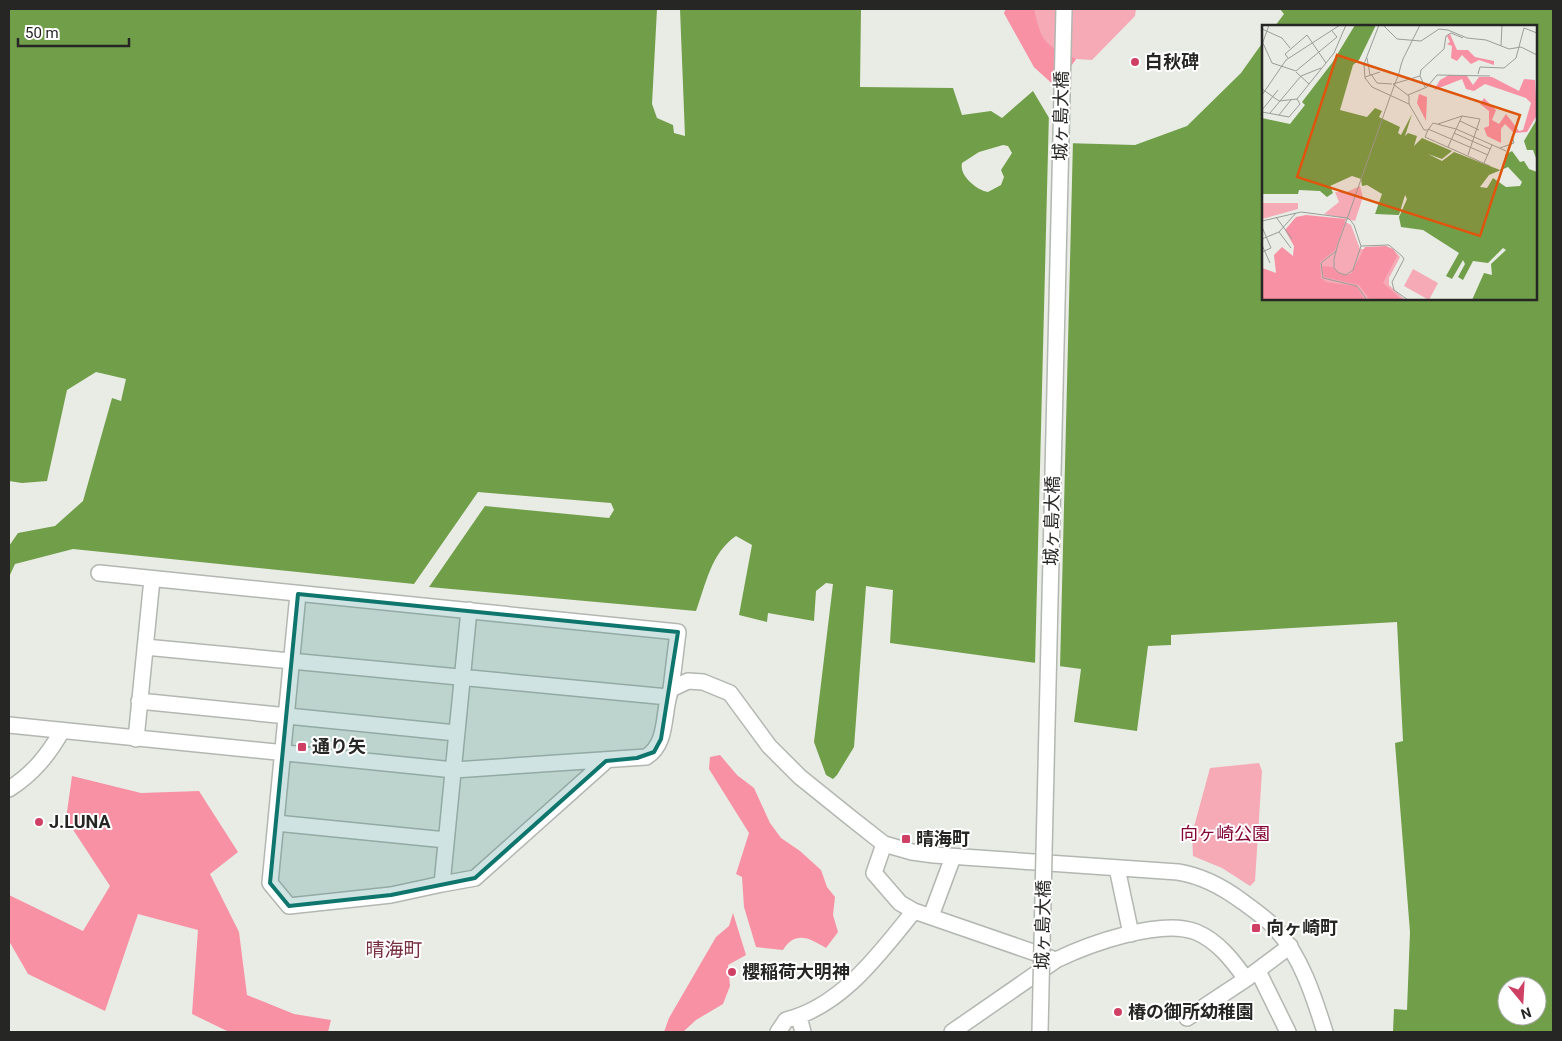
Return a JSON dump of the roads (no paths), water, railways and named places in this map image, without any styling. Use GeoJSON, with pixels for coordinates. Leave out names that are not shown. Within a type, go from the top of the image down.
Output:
{"type":"FeatureCollection","features":[{"type":"Feature","properties":{"kind":"street","name":"城ヶ島大橋"},"geometry":{"type":"LineString","coordinates":[[1040,1032],[1064,9]]}},
{"type":"Feature","properties":{"kind":"street"},"geometry":{"type":"LineString","coordinates":[[9,725],[454,770],[637,758],[654,752],[661,739],[678,632],[99,573]]}},
{"type":"Feature","properties":{"kind":"street"},"geometry":{"type":"LineString","coordinates":[[136,739],[152,579]]}},
{"type":"Feature","properties":{"kind":"street"},"geometry":{"type":"LineString","coordinates":[[298,594],[270,882],[289,906],[391,895],[475,878],[606,760]]}},
{"type":"Feature","properties":{"kind":"street"},"geometry":{"type":"LineString","coordinates":[[442,884],[469,610]]}},
{"type":"Feature","properties":{"kind":"street"},"geometry":{"type":"LineString","coordinates":[[145,647],[462,678],[669,693],[688,681],[703,682],[730,693],[769,746],[800,777],[884,844],[912,852],[953,857],[1178,872],[1210,881],[1229,891],[1274,927],[1290,946],[1305,977],[1325,1032]]}},
{"type":"Feature","properties":{"kind":"street"},"geometry":{"type":"LineString","coordinates":[[139,702],[456,733]]}},
{"type":"Feature","properties":{"kind":"street"},"geometry":{"type":"LineString","coordinates":[[9,788],[26,778],[48,755],[62,731]]}},
{"type":"Feature","properties":{"kind":"street"},"geometry":{"type":"LineString","coordinates":[[276,823],[446,840]]}},
{"type":"Feature","properties":{"kind":"street"},"geometry":{"type":"LineString","coordinates":[[884,844],[874,873],[900,904],[1056,960]]}},
{"type":"Feature","properties":{"kind":"street"},"geometry":{"type":"LineString","coordinates":[[930,916],[953,857]]}},
{"type":"Feature","properties":{"kind":"street"},"geometry":{"type":"LineString","coordinates":[[1117,868],[1131,934]]}},
{"type":"Feature","properties":{"kind":"street"},"geometry":{"type":"LineString","coordinates":[[778,1032],[786,1020],[815,1011],[846,987],[879,955],[914,910]]}},
{"type":"Feature","properties":{"kind":"street"},"geometry":{"type":"LineString","coordinates":[[952,1032],[1056,960],[1074,952],[1131,934],[1172,927],[1198,932],[1217,944],[1252,975],[1288,1032]]}},
{"type":"Feature","properties":{"kind":"street"},"geometry":{"type":"LineString","coordinates":[[1187,1018],[1252,975],[1290,946]]}},
{"type":"Feature","properties":{"kind":"street"},"geometry":{"type":"LineString","coordinates":[[800,1017],[803,1032]]}},
{"type":"Feature","properties":{"kind":"place","name":"白秋碑"},"geometry":{"type":"Point","coordinates":[1135,62]}},
{"type":"Feature","properties":{"kind":"place","name":"通り矢"},"geometry":{"type":"Point","coordinates":[302,747]}},
{"type":"Feature","properties":{"kind":"place","name":"J.LUNA"},"geometry":{"type":"Point","coordinates":[39,822]}},
{"type":"Feature","properties":{"kind":"place","name":"晴海町"},"geometry":{"type":"Point","coordinates":[906,839]}},
{"type":"Feature","properties":{"kind":"place","name":"向ヶ崎町"},"geometry":{"type":"Point","coordinates":[1256,928]}},
{"type":"Feature","properties":{"kind":"place","name":"櫻稲荷大明神"},"geometry":{"type":"Point","coordinates":[732,972]}},
{"type":"Feature","properties":{"kind":"place","name":"椿の御所幼稚園"},"geometry":{"type":"Point","coordinates":[1118,1012]}},
{"type":"Feature","properties":{"kind":"district","name":"晴海町"},"geometry":{"type":"Point","coordinates":[394,949]}},
{"type":"Feature","properties":{"kind":"park label","name":"向ヶ崎公園"},"geometry":{"type":"Point","coordinates":[1225,834]}}]}
